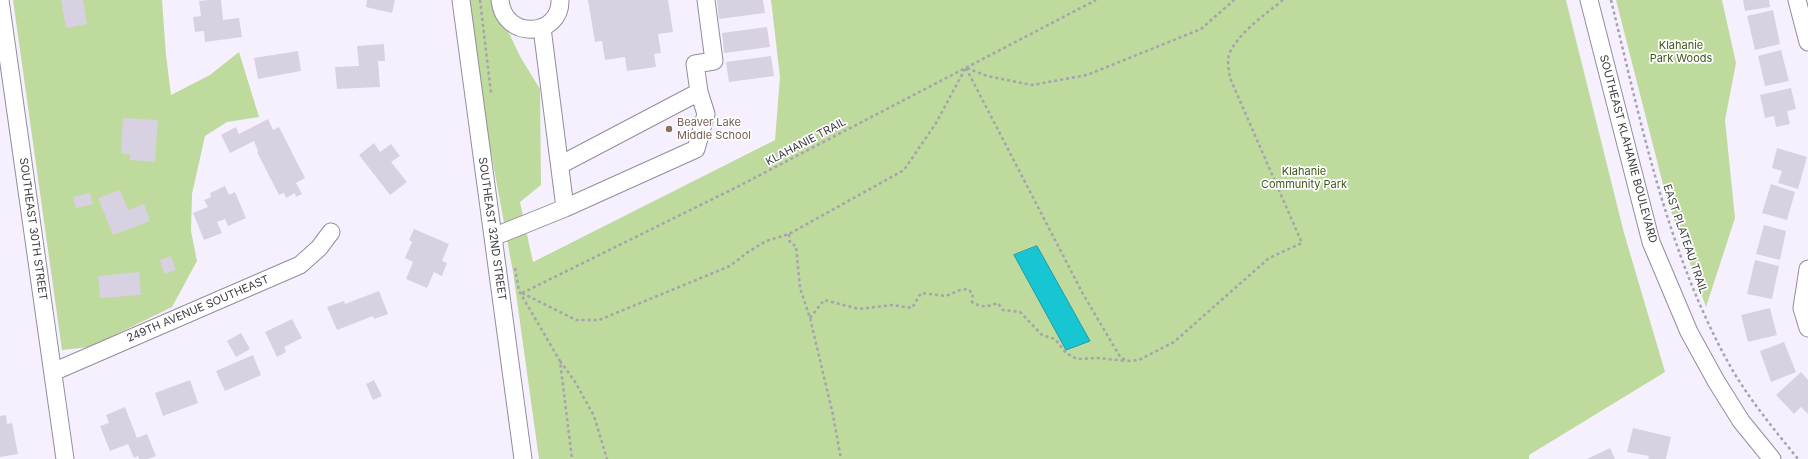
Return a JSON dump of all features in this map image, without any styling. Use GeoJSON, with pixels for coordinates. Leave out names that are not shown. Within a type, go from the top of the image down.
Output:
{"type":"FeatureCollection","features":[{"type":"Feature","properties":{"kind":"street","name":"SOUTHEAST 30TH STREET"},"geometry":{"type":"LineString","coordinates":[[0,0],[65,459]]}},
{"type":"Feature","properties":{"kind":"street","name":"SOUTHEAST 32ND STREET"},"geometry":{"type":"LineString","coordinates":[[461,0],[523,459]]}},
{"type":"Feature","properties":{"kind":"street"},"geometry":{"type":"LineString","coordinates":[[500,0],[502,11],[507,19],[514,25],[528,30],[542,28],[550,22],[557,14],[560,0]]}},
{"type":"Feature","properties":{"kind":"street"},"geometry":{"type":"LineString","coordinates":[[493,237],[565,208],[696,149],[706,114],[699,92],[695,64],[714,61],[706,0]]}},
{"type":"Feature","properties":{"kind":"street","name":"SOUTHEAST KLAHANIE BOULEVARD"},"geometry":{"type":"LineString","coordinates":[[1589,0],[1651,242],[1689,332],[1716,381],[1741,420],[1772,459]]}},
{"type":"Feature","properties":{"kind":"street"},"geometry":{"type":"LineString","coordinates":[[1797,0],[1808,42]]}},
{"type":"Feature","properties":{"kind":"street"},"geometry":{"type":"LineString","coordinates":[[542,28],[565,208]]}},
{"type":"Feature","properties":{"kind":"street"},"geometry":{"type":"LineString","coordinates":[[560,165],[699,92]]}},
{"type":"Feature","properties":{"kind":"street","name":"249TH AVENUE SOUTHEAST"},"geometry":{"type":"LineString","coordinates":[[53,372],[300,265],[319,248],[331,232]]}},
{"type":"Feature","properties":{"kind":"street"},"geometry":{"type":"LineString","coordinates":[[1808,269],[1802,308],[1808,328]]}},
{"type":"Feature","properties":{"kind":"path","name":"KLAHANIE TRAIL"},"geometry":{"type":"LineString","coordinates":[[522,293],[737,187],[1096,0]]}},
{"type":"Feature","properties":{"kind":"path"},"geometry":{"type":"LineString","coordinates":[[966,68],[987,76],[1032,85],[1087,75],[1201,29],[1234,0]]}},
{"type":"Feature","properties":{"kind":"path"},"geometry":{"type":"LineString","coordinates":[[810,318],[824,300],[859,309],[892,305],[912,308],[921,293],[946,296],[960,290],[968,289],[972,294],[972,302],[978,306],[985,307],[998,303],[1003,310],[1020,312],[1042,335],[1055,339],[1066,353],[1077,359],[1098,358],[1126,361],[1139,360],[1174,342],[1269,258],[1302,243],[1230,78],[1228,59],[1236,43],[1250,28],[1283,0]]}},
{"type":"Feature","properties":{"kind":"path","name":"EAST PLATEAU TRAIL"},"geometry":{"type":"LineString","coordinates":[[1611,0],[1648,150],[1680,255],[1700,306],[1729,364],[1758,410],[1798,459]]}},
{"type":"Feature","properties":{"kind":"path"},"geometry":{"type":"LineString","coordinates":[[522,293],[576,320],[599,320],[730,266],[748,252],[766,241],[789,234],[904,170],[936,123],[966,68]]}},
{"type":"Feature","properties":{"kind":"path"},"geometry":{"type":"LineString","coordinates":[[966,68],[1082,294],[1119,355],[1126,361]]}},
{"type":"Feature","properties":{"kind":"path"},"geometry":{"type":"LineString","coordinates":[[789,234],[790,243],[796,246],[800,288],[810,318],[833,415],[840,459]]}},
{"type":"Feature","properties":{"kind":"path"},"geometry":{"type":"LineString","coordinates":[[522,293],[560,361],[574,380],[594,416],[607,459]]}},
{"type":"Feature","properties":{"kind":"path"},"geometry":{"type":"LineString","coordinates":[[560,361],[572,459]]}},
{"type":"Feature","properties":{"kind":"green space"},"geometry":{"type":"Polygon","coordinates":[[[13,0],[162,0],[166,55],[171,95],[210,75],[239,52],[259,117],[227,122],[205,136],[192,194],[191,231],[197,261],[172,307],[90,347],[62,350],[13,0]]]}},
{"type":"Feature","properties":{"kind":"green space","name":"Klahanie Community Park"},"geometry":{"type":"Polygon","coordinates":[[[468,0],[496,0],[504,23],[521,58],[540,89],[541,185],[520,202],[533,262],[775,140],[780,77],[771,0],[1566,0],[1624,233],[1665,372],[1529,455],[1529,459],[539,459],[513,272],[486,125],[468,0]]]}},
{"type":"Feature","properties":{"kind":"green space","name":"Klahanie Park Woods"},"geometry":{"type":"Polygon","coordinates":[[[1616,0],[1722,0],[1736,63],[1725,120],[1735,218],[1706,307],[1667,200],[1616,0]]]}},
{"type":"Feature","properties":{"kind":"water"},"geometry":{"type":"Polygon","coordinates":[[[1037,246],[1090,341],[1066,350],[1014,255],[1037,246]]]}},
{"type":"Feature","properties":{"kind":"building"},"geometry":{"type":"Polygon","coordinates":[[[61,0],[83,0],[87,24],[66,28],[61,0]]]}},
{"type":"Feature","properties":{"kind":"building"},"geometry":{"type":"Polygon","coordinates":[[[221,0],[223,20],[239,18],[242,37],[205,42],[204,31],[195,32],[193,17],[201,16],[199,1],[221,0]]]}},
{"type":"Feature","properties":{"kind":"building"},"geometry":{"type":"Polygon","coordinates":[[[367,0],[395,0],[392,13],[366,7],[367,0]]]}},
{"type":"Feature","properties":{"kind":"building"},"geometry":{"type":"Polygon","coordinates":[[[588,0],[668,0],[673,32],[658,34],[661,53],[654,54],[656,67],[627,71],[625,57],[605,60],[602,41],[595,42],[588,0]]]}},
{"type":"Feature","properties":{"kind":"building"},"geometry":{"type":"Polygon","coordinates":[[[717,0],[763,0],[765,13],[719,19],[717,0]]]}},
{"type":"Feature","properties":{"kind":"building"},"geometry":{"type":"Polygon","coordinates":[[[1743,0],[1769,0],[1770,7],[1745,11],[1743,0]]]}},
{"type":"Feature","properties":{"kind":"building"},"geometry":{"type":"Polygon","coordinates":[[[1773,10],[1780,44],[1755,50],[1747,16],[1773,10]]]}},
{"type":"Feature","properties":{"kind":"building"},"geometry":{"type":"Polygon","coordinates":[[[767,27],[770,47],[724,53],[722,33],[767,27]]]}},
{"type":"Feature","properties":{"kind":"building"},"geometry":{"type":"Polygon","coordinates":[[[384,44],[385,61],[378,61],[380,87],[337,89],[335,67],[359,66],[357,46],[384,44]]]}},
{"type":"Feature","properties":{"kind":"building"},"geometry":{"type":"Polygon","coordinates":[[[1781,50],[1789,81],[1765,86],[1758,56],[1781,50]]]}},
{"type":"Feature","properties":{"kind":"building"},"geometry":{"type":"Polygon","coordinates":[[[298,51],[301,71],[258,79],[254,58],[298,51]]]}},
{"type":"Feature","properties":{"kind":"building"},"geometry":{"type":"Polygon","coordinates":[[[771,56],[774,76],[729,82],[726,62],[771,56]]]}},
{"type":"Feature","properties":{"kind":"building"},"geometry":{"type":"Polygon","coordinates":[[[1791,88],[1796,109],[1787,111],[1790,124],[1776,127],[1774,116],[1765,118],[1760,95],[1791,88]]]}},
{"type":"Feature","properties":{"kind":"building"},"geometry":{"type":"Polygon","coordinates":[[[123,118],[158,120],[155,162],[130,160],[130,154],[121,154],[123,118]]]}},
{"type":"Feature","properties":{"kind":"building"},"geometry":{"type":"Polygon","coordinates":[[[268,119],[273,130],[279,127],[305,178],[296,183],[302,194],[296,197],[295,193],[286,198],[284,193],[279,195],[257,152],[258,151],[254,141],[230,153],[221,135],[236,127],[239,134],[268,119]]]}},
{"type":"Feature","properties":{"kind":"building"},"geometry":{"type":"Polygon","coordinates":[[[374,143],[380,152],[391,144],[400,156],[391,162],[407,182],[390,195],[359,155],[374,143]]]}},
{"type":"Feature","properties":{"kind":"building"},"geometry":{"type":"Polygon","coordinates":[[[1777,148],[1807,157],[1798,189],[1778,183],[1782,171],[1772,168],[1777,148]]]}},
{"type":"Feature","properties":{"kind":"building"},"geometry":{"type":"Polygon","coordinates":[[[1771,184],[1795,192],[1787,220],[1762,213],[1771,184]]]}},
{"type":"Feature","properties":{"kind":"building"},"geometry":{"type":"Polygon","coordinates":[[[225,186],[229,195],[235,192],[246,218],[228,226],[225,219],[217,222],[222,233],[204,240],[193,213],[208,207],[204,200],[211,197],[210,193],[225,186]]]}},
{"type":"Feature","properties":{"kind":"building"},"geometry":{"type":"Polygon","coordinates":[[[120,190],[128,210],[144,204],[150,221],[113,235],[98,198],[120,190]]]}},
{"type":"Feature","properties":{"kind":"building"},"geometry":{"type":"Polygon","coordinates":[[[90,193],[93,204],[76,208],[73,197],[90,193]]]}},
{"type":"Feature","properties":{"kind":"building"},"geometry":{"type":"Polygon","coordinates":[[[1764,225],[1786,231],[1780,260],[1756,254],[1764,225]]]}},
{"type":"Feature","properties":{"kind":"building"},"geometry":{"type":"Polygon","coordinates":[[[414,229],[449,244],[442,261],[447,263],[442,276],[434,272],[427,288],[406,279],[413,262],[405,258],[412,242],[409,240],[414,229]]]}},
{"type":"Feature","properties":{"kind":"building"},"geometry":{"type":"Polygon","coordinates":[[[171,256],[176,270],[164,274],[160,260],[171,256]]]}},
{"type":"Feature","properties":{"kind":"building"},"geometry":{"type":"Polygon","coordinates":[[[1755,260],[1779,266],[1772,299],[1747,294],[1755,260]]]}},
{"type":"Feature","properties":{"kind":"building"},"geometry":{"type":"Polygon","coordinates":[[[139,272],[141,295],[100,298],[98,276],[139,272]]]}},
{"type":"Feature","properties":{"kind":"building"},"geometry":{"type":"Polygon","coordinates":[[[379,291],[388,314],[374,319],[373,316],[337,330],[327,307],[344,301],[345,304],[379,291]]]}},
{"type":"Feature","properties":{"kind":"building"},"geometry":{"type":"Polygon","coordinates":[[[1770,308],[1777,335],[1748,342],[1741,315],[1770,308]]]}},
{"type":"Feature","properties":{"kind":"building"},"geometry":{"type":"Polygon","coordinates":[[[292,319],[302,338],[284,347],[286,352],[277,357],[265,332],[292,319]]]}},
{"type":"Feature","properties":{"kind":"building"},"geometry":{"type":"Polygon","coordinates":[[[241,333],[250,349],[236,357],[227,341],[241,333]]]}},
{"type":"Feature","properties":{"kind":"building"},"geometry":{"type":"Polygon","coordinates":[[[1784,342],[1796,372],[1771,382],[1760,351],[1784,342]]]}},
{"type":"Feature","properties":{"kind":"building"},"geometry":{"type":"Polygon","coordinates":[[[253,355],[261,375],[225,391],[216,371],[253,355]]]}},
{"type":"Feature","properties":{"kind":"building"},"geometry":{"type":"Polygon","coordinates":[[[1801,372],[1808,380],[1808,414],[1801,407],[1794,414],[1776,395],[1801,372]]]}},
{"type":"Feature","properties":{"kind":"building"},"geometry":{"type":"Polygon","coordinates":[[[190,380],[198,403],[163,416],[155,393],[190,380]]]}},
{"type":"Feature","properties":{"kind":"building"},"geometry":{"type":"Polygon","coordinates":[[[374,380],[382,396],[373,400],[366,384],[374,380]]]}},
{"type":"Feature","properties":{"kind":"building"},"geometry":{"type":"Polygon","coordinates":[[[125,407],[137,438],[147,434],[156,456],[148,459],[139,459],[138,456],[134,458],[128,444],[110,451],[100,426],[109,423],[106,415],[125,407]]]}},
{"type":"Feature","properties":{"kind":"building"},"geometry":{"type":"Polygon","coordinates":[[[6,415],[7,424],[12,423],[18,454],[0,457],[0,416],[6,415]]]}},
{"type":"Feature","properties":{"kind":"building"},"geometry":{"type":"Polygon","coordinates":[[[1633,428],[1671,437],[1666,459],[1648,459],[1649,456],[1627,452],[1633,428]]]}},
{"type":"Feature","properties":{"kind":"building"},"geometry":{"type":"Polygon","coordinates":[[[1610,448],[1615,459],[1587,459],[1610,448]]]}},
{"type":"Feature","properties":{"kind":"place","name":"Beaver Lake Middle School"},"geometry":{"type":"Point","coordinates":[669,129]}}]}
